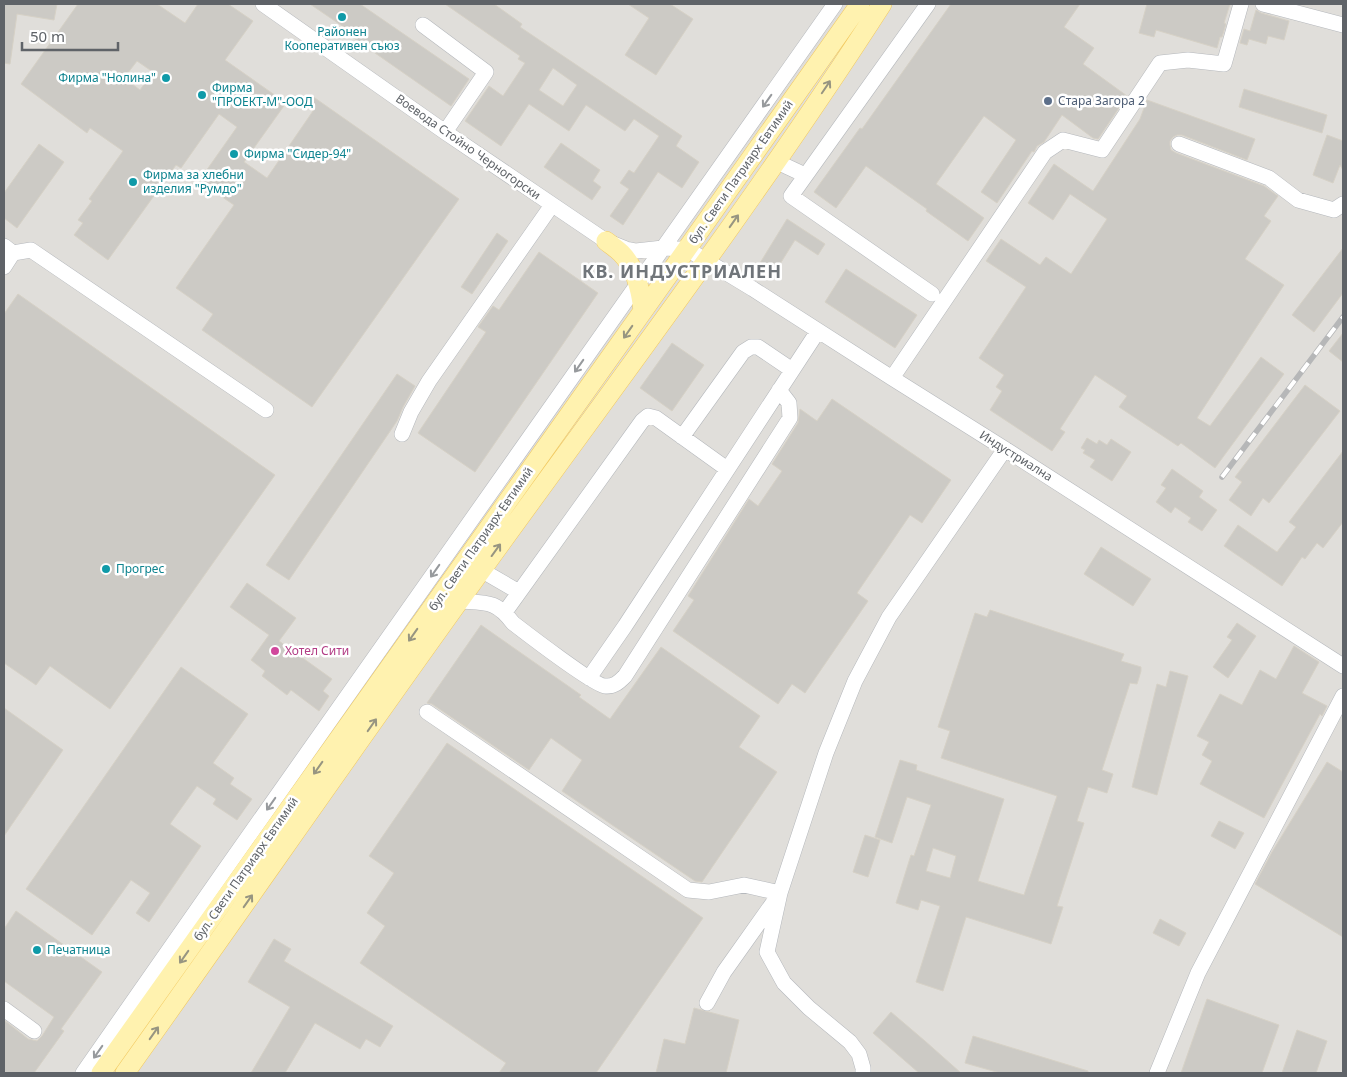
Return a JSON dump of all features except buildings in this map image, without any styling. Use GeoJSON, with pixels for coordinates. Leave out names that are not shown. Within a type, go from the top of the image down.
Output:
{"type":"FeatureCollection","features":[{"type":"Feature","properties":{"kind":"main road","name":"бул. Свети Патриарх Евтимий"},"geometry":{"type":"LineString","coordinates":[[101,1073],[860,4]]}},
{"type":"Feature","properties":{"kind":"main road","name":"бул. Свети Патриарх Евтимий"},"geometry":{"type":"LineString","coordinates":[[126,1073],[481,570],[707,261],[882,4]]}},
{"type":"Feature","properties":{"kind":"main road"},"geometry":{"type":"LineString","coordinates":[[606,241],[622,253],[629,263],[638,284],[643,311]]}},
{"type":"Feature","properties":{"kind":"street","name":"Воевода Стойно Черногорски"},"geometry":{"type":"LineString","coordinates":[[263,4],[445,132],[606,241],[636,251],[663,248],[687,249]]}},
{"type":"Feature","properties":{"kind":"street"},"geometry":{"type":"LineString","coordinates":[[82,1073],[835,4]]}},
{"type":"Feature","properties":{"kind":"street"},"geometry":{"type":"LineString","coordinates":[[928,4],[790,196],[932,294]]}},
{"type":"Feature","properties":{"kind":"street"},"geometry":{"type":"LineString","coordinates":[[892,378],[1045,152],[1063,140],[1102,150],[1160,63],[1188,60],[1224,64],[1241,4]]}},
{"type":"Feature","properties":{"kind":"street"},"geometry":{"type":"LineString","coordinates":[[1263,4],[1343,25]]}},
{"type":"Feature","properties":{"kind":"street"},"geometry":{"type":"LineString","coordinates":[[423,24],[486,72],[445,132]]}},
{"type":"Feature","properties":{"kind":"street"},"geometry":{"type":"LineString","coordinates":[[1179,144],[1269,178],[1298,200],[1334,210],[1343,204]]}},
{"type":"Feature","properties":{"kind":"street"},"geometry":{"type":"LineString","coordinates":[[775,162],[805,175]]}},
{"type":"Feature","properties":{"kind":"street"},"geometry":{"type":"LineString","coordinates":[[402,434],[411,412],[429,381],[499,289],[552,205]]}},
{"type":"Feature","properties":{"kind":"street","name":"Индустриална"},"geometry":{"type":"LineString","coordinates":[[687,249],[1005,449],[1343,666]]}},
{"type":"Feature","properties":{"kind":"street"},"geometry":{"type":"LineString","coordinates":[[4,267],[8,250],[31,250],[266,410]]}},
{"type":"Feature","properties":{"kind":"street"},"geometry":{"type":"LineString","coordinates":[[589,678],[818,331]]}},
{"type":"Feature","properties":{"kind":"street"},"geometry":{"type":"LineString","coordinates":[[682,437],[743,352],[751,347],[758,347],[792,370]]}},
{"type":"Feature","properties":{"kind":"street"},"geometry":{"type":"LineString","coordinates":[[459,602],[488,603],[505,612],[513,623],[589,678],[604,687],[615,685],[625,676],[790,418],[789,403],[779,390]]}},
{"type":"Feature","properties":{"kind":"street"},"geometry":{"type":"LineString","coordinates":[[505,612],[642,421],[648,416],[656,418],[727,470]]}},
{"type":"Feature","properties":{"kind":"street"},"geometry":{"type":"LineString","coordinates":[[863,1073],[859,1054],[850,1042],[809,1008],[784,983],[767,952],[780,893],[826,753],[855,681],[889,617],[1005,449]]}},
{"type":"Feature","properties":{"kind":"street"},"geometry":{"type":"LineString","coordinates":[[481,570],[519,592]]}},
{"type":"Feature","properties":{"kind":"street"},"geometry":{"type":"LineString","coordinates":[[1157,1073],[1198,973],[1343,696]]}},
{"type":"Feature","properties":{"kind":"street"},"geometry":{"type":"LineString","coordinates":[[427,712],[688,890],[709,892],[744,885],[780,893]]}},
{"type":"Feature","properties":{"kind":"street"},"geometry":{"type":"LineString","coordinates":[[707,1003],[724,972],[780,893]]}},
{"type":"Feature","properties":{"kind":"street"},"geometry":{"type":"LineString","coordinates":[[4,1009],[34,1031]]}},
{"type":"Feature","properties":{"kind":"shaded area"},"geometry":{"type":"Polygon","coordinates":[[[4,4],[1343,4],[1343,1073],[4,1073],[4,4]]]}},
{"type":"Feature","properties":{"kind":"railway"},"geometry":{"type":"LineString","coordinates":[[1222,477],[1343,317]]}},
{"type":"Feature","properties":{"kind":"place","name":"Районен Кооперативен съюз"},"geometry":{"type":"Point","coordinates":[342,17]}},
{"type":"Feature","properties":{"kind":"place","name":"Фирма \"Нолина\""},"geometry":{"type":"Point","coordinates":[166,78]}},
{"type":"Feature","properties":{"kind":"place","name":"Фирма \"ПРОЕКТ-М\"-ООД"},"geometry":{"type":"Point","coordinates":[202,95]}},
{"type":"Feature","properties":{"kind":"place","name":"Стара Загора 2"},"geometry":{"type":"Point","coordinates":[1048,101]}},
{"type":"Feature","properties":{"kind":"place","name":"Фирма \"Сидер-94\""},"geometry":{"type":"Point","coordinates":[234,154]}},
{"type":"Feature","properties":{"kind":"place","name":"Фирма за хлебни изделия \"Румдо\""},"geometry":{"type":"Point","coordinates":[133,182]}},
{"type":"Feature","properties":{"kind":"place","name":"Прогрес"},"geometry":{"type":"Point","coordinates":[106,569]}},
{"type":"Feature","properties":{"kind":"place","name":"Хотел Сити"},"geometry":{"type":"Point","coordinates":[275,651]}},
{"type":"Feature","properties":{"kind":"place","name":"Печатница"},"geometry":{"type":"Point","coordinates":[37,950]}},
{"type":"Feature","properties":{"kind":"district","name":"КВ. ИНДУСТРИАЛЕН"},"geometry":{"type":"Point","coordinates":[682,272]}}]}
